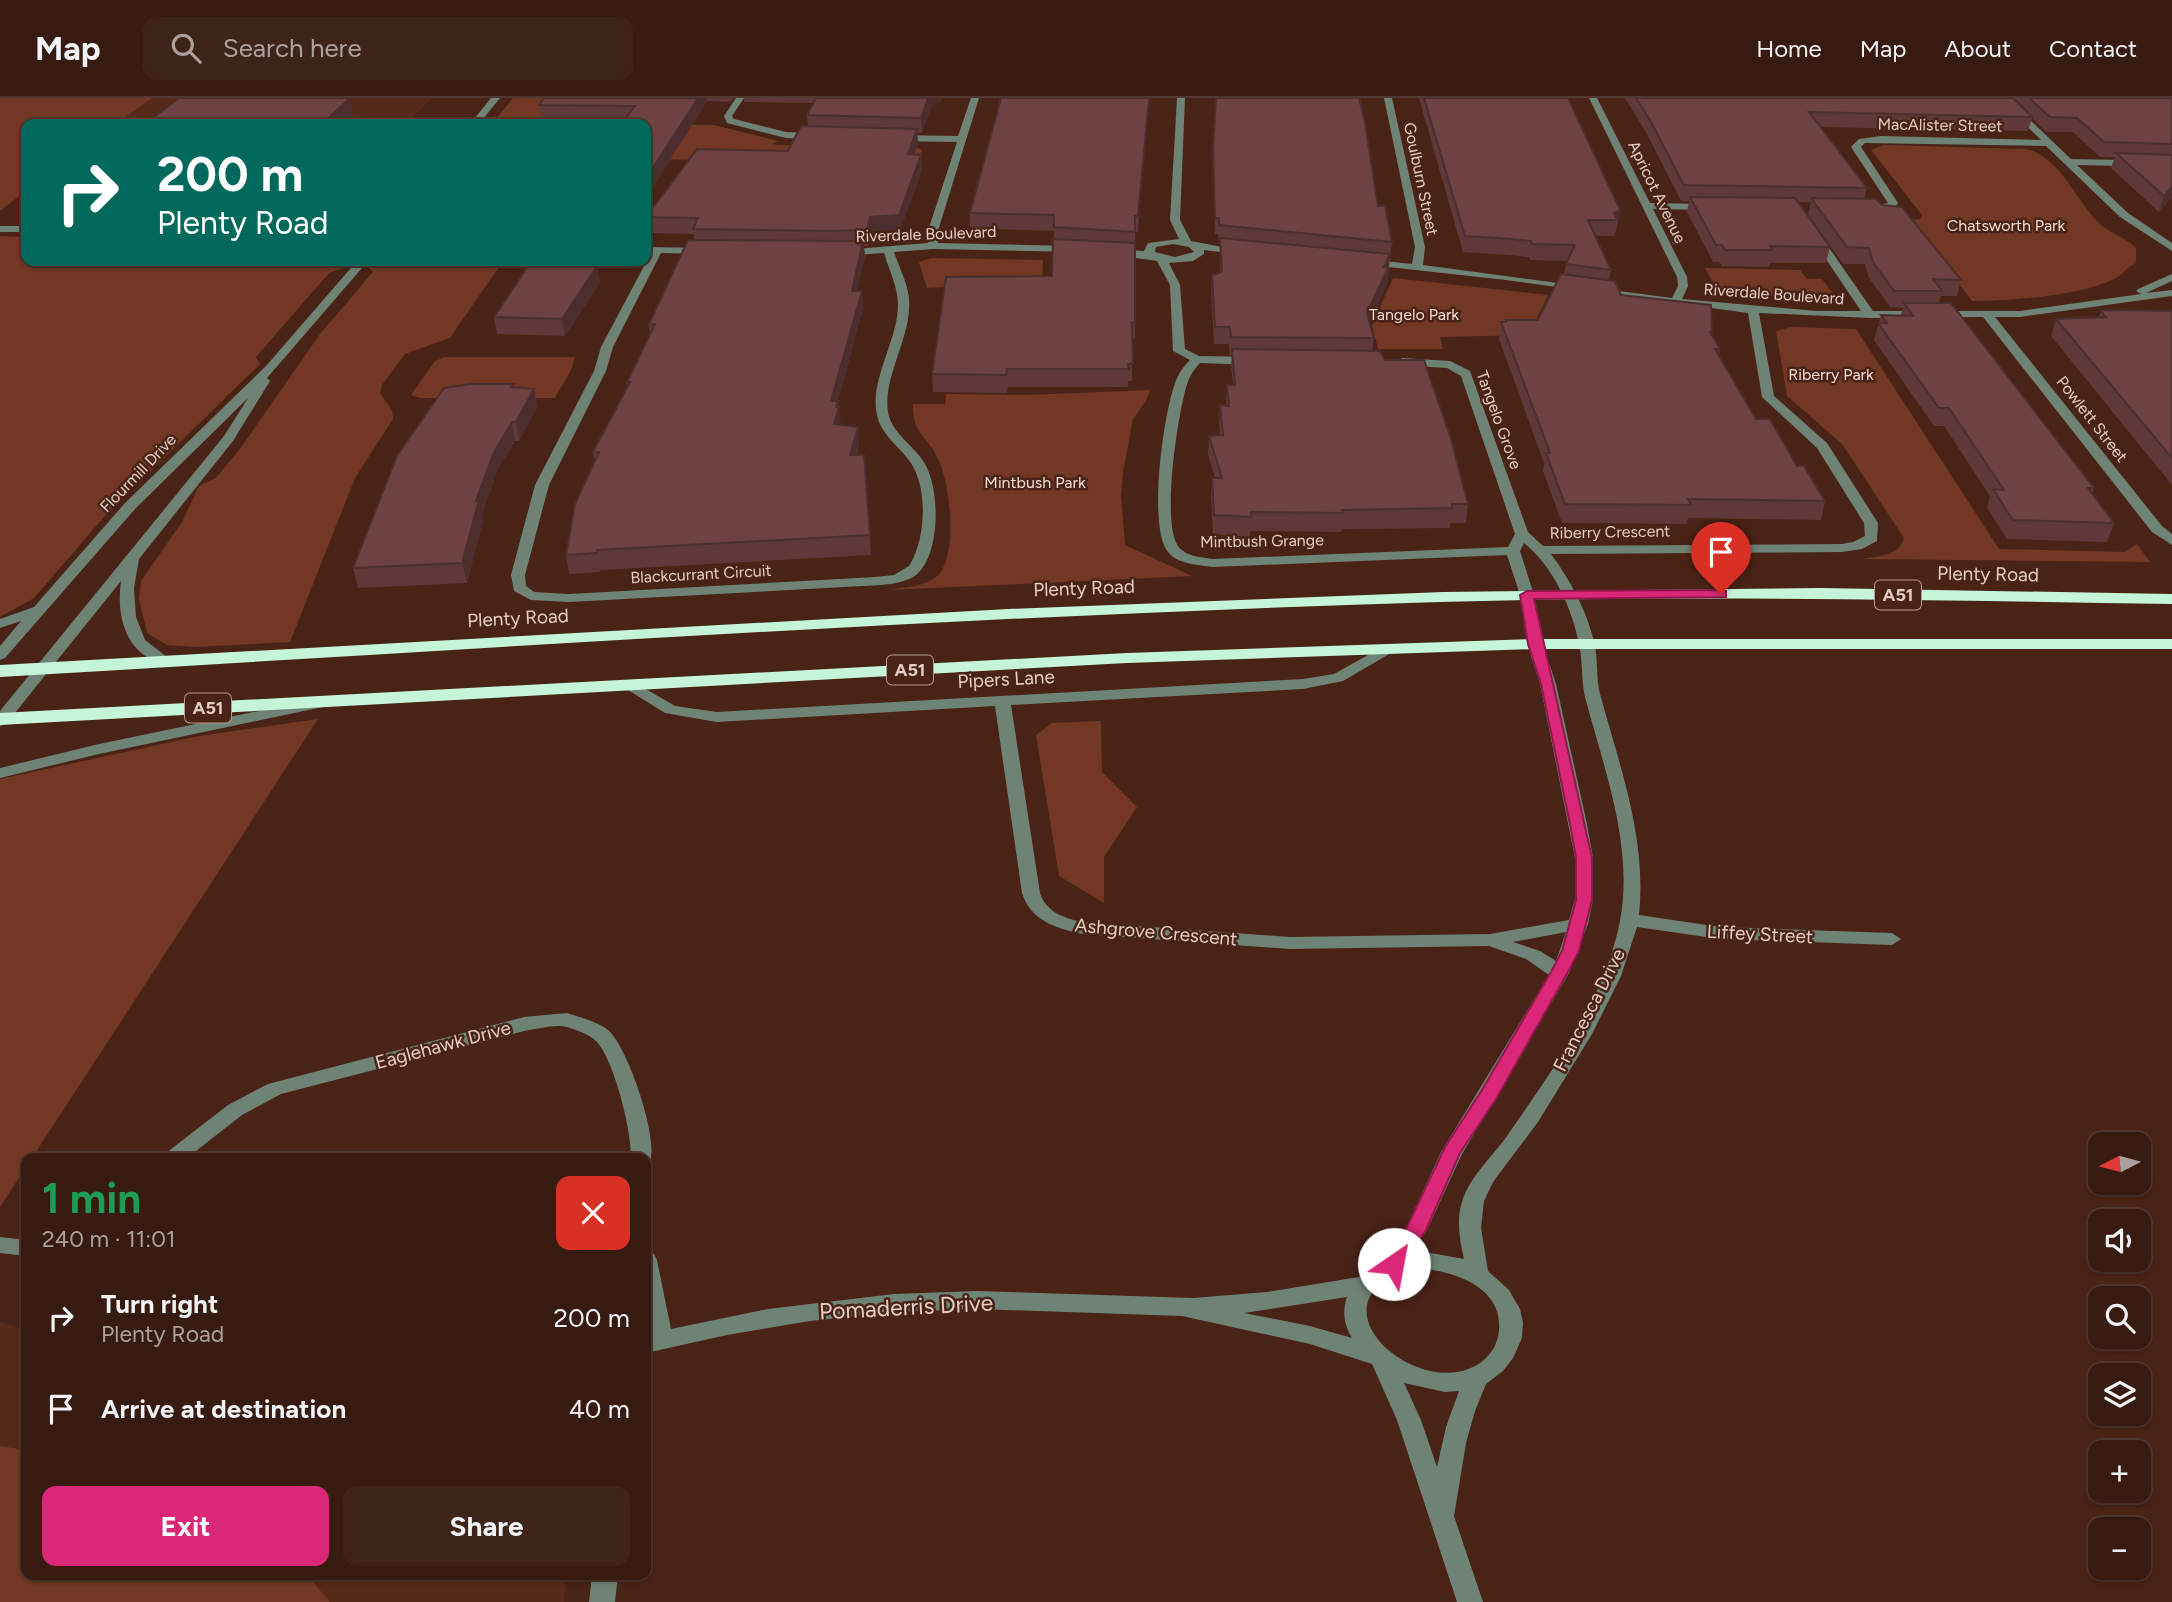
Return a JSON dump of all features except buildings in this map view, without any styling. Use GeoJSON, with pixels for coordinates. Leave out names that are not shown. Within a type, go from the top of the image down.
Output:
{"type":"FeatureCollection","features":[{"type":"Feature","properties":{"kind":"highway","name":"Plenty Road"},"geometry":{"type":"LineString","coordinates":[[0,671],[1008,614],[1527,595],[1820,593],[2172,599]]}},
{"type":"Feature","properties":{"kind":"highway","name":"A51"},"geometry":{"type":"LineString","coordinates":[[0,720],[341,699],[1127,658],[1587,643],[2172,645]]}},
{"type":"Feature","properties":{"kind":"street"},"geometry":{"type":"LineString","coordinates":[[478,119],[496,98]]}},
{"type":"Feature","properties":{"kind":"street"},"geometry":{"type":"LineString","coordinates":[[740,98],[728,117],[735,123],[786,135],[825,136]]}},
{"type":"Feature","properties":{"kind":"street"},"geometry":{"type":"LineString","coordinates":[[933,246],[932,234],[975,98]]}},
{"type":"Feature","properties":{"kind":"street"},"geometry":{"type":"LineString","coordinates":[[1156,251],[1175,220],[1181,98]]}},
{"type":"Feature","properties":{"kind":"street","name":"Goulburn Street"},"geometry":{"type":"LineString","coordinates":[[1388,98],[1420,247],[1417,267]]}},
{"type":"Feature","properties":{"kind":"street","name":"Apricot Avenue"},"geometry":{"type":"LineString","coordinates":[[1594,98],[1682,277],[1684,286],[1676,301]]}},
{"type":"Feature","properties":{"kind":"street"},"geometry":{"type":"LineString","coordinates":[[2002,98],[2124,215],[2172,248]]}},
{"type":"Feature","properties":{"kind":"street"},"geometry":{"type":"LineString","coordinates":[[876,137],[962,139]]}},
{"type":"Feature","properties":{"kind":"street","name":"MacAlister Street"},"geometry":{"type":"LineString","coordinates":[[1864,210],[1885,209],[1893,203],[1856,146],[1862,141],[1881,139],[2049,143]]}},
{"type":"Feature","properties":{"kind":"street"},"geometry":{"type":"LineString","coordinates":[[2070,162],[2172,164]]}},
{"type":"Feature","properties":{"kind":"street"},"geometry":{"type":"LineString","coordinates":[[1647,206],[1721,208]]}},
{"type":"Feature","properties":{"kind":"street"},"geometry":{"type":"LineString","coordinates":[[1175,220],[1191,251]]}},
{"type":"Feature","properties":{"kind":"street"},"geometry":{"type":"LineString","coordinates":[[1810,228],[1870,315]]}},
{"type":"Feature","properties":{"kind":"street"},"geometry":{"type":"LineString","coordinates":[[0,229],[21,229]]}},
{"type":"Feature","properties":{"kind":"street"},"geometry":{"type":"LineString","coordinates":[[2156,239],[2172,261]]}},
{"type":"Feature","properties":{"kind":"street","name":"Riverdale Boulevard"},"geometry":{"type":"LineString","coordinates":[[832,253],[933,246],[1094,249]]}},
{"type":"Feature","properties":{"kind":"street"},"geometry":{"type":"LineString","coordinates":[[1106,249],[1191,251]]}},
{"type":"Feature","properties":{"kind":"street"},"geometry":{"type":"LineString","coordinates":[[652,250],[711,251]]}},
{"type":"Feature","properties":{"kind":"street","name":"Blackcurrant Circuit"},"geometry":{"type":"LineString","coordinates":[[645,266],[607,347],[600,371],[536,502],[518,575],[519,588],[531,596],[593,598],[869,582],[897,578],[915,568],[921,556],[929,519],[926,484],[912,455],[890,428],[882,411],[904,308],[888,250]]}},
{"type":"Feature","properties":{"kind":"street"},"geometry":{"type":"LineString","coordinates":[[1156,251],[1191,251]]}},
{"type":"Feature","properties":{"kind":"street"},"geometry":{"type":"LineString","coordinates":[[1156,251],[1175,285]]}},
{"type":"Feature","properties":{"kind":"street"},"geometry":{"type":"LineString","coordinates":[[1191,251],[1175,285],[1177,345],[1180,351],[1197,359],[1265,361]]}},
{"type":"Feature","properties":{"kind":"street","name":"Riverdale Boulevard"},"geometry":{"type":"LineString","coordinates":[[1348,261],[1417,267],[1752,311],[1987,315],[2056,310],[2172,293]]}},
{"type":"Feature","properties":{"kind":"street","name":"Flourmill Drive"},"geometry":{"type":"LineString","coordinates":[[0,655],[150,484],[270,369],[356,266]]}},
{"type":"Feature","properties":{"kind":"street","name":"Riverdale Boulevard"},"geometry":{"type":"LineString","coordinates":[[2122,299],[2172,277]]}},
{"type":"Feature","properties":{"kind":"street","name":"Riberry Crescent"},"geometry":{"type":"LineString","coordinates":[[1542,550],[1842,548],[1857,546],[1872,538],[1871,523],[1822,446],[1765,391],[1752,311]]}},
{"type":"Feature","properties":{"kind":"street","name":"Powlett Street"},"geometry":{"type":"LineString","coordinates":[[1987,315],[2157,529],[2172,541]]}},
{"type":"Feature","properties":{"kind":"street","name":"Mintbush Grange"},"geometry":{"type":"LineString","coordinates":[[1197,359],[1182,381],[1166,471],[1166,524],[1171,549],[1195,561],[1213,563],[1513,551]]}},
{"type":"Feature","properties":{"kind":"street","name":"Tangelo Grove"},"geometry":{"type":"LineString","coordinates":[[1384,362],[1436,363],[1460,369],[1466,374],[1522,534]]}},
{"type":"Feature","properties":{"kind":"street","name":"Flourmill Drive"},"geometry":{"type":"LineString","coordinates":[[0,720],[229,438],[248,411],[270,369]]}},
{"type":"Feature","properties":{"kind":"street"},"geometry":{"type":"LineString","coordinates":[[1394,1264],[1416,1230],[1452,1152],[1560,972],[1579,924],[1584,900],[1584,858],[1548,684],[1535,644],[1527,595],[1513,551],[1522,534],[1542,550],[1558,574],[1587,643]]}},
{"type":"Feature","properties":{"kind":"street","name":"Flourmill Drive"},"geometry":{"type":"LineString","coordinates":[[133,556],[125,594],[132,630],[136,642],[162,660]]}},
{"type":"Feature","properties":{"kind":"street","name":"Flourmill Drive"},"geometry":{"type":"LineString","coordinates":[[0,624],[39,610]]}},
{"type":"Feature","properties":{"kind":"street","name":"Francesca Drive"},"geometry":{"type":"LineString","coordinates":[[1478,1275],[1471,1231],[1473,1202],[1484,1181],[1541,1101],[1590,1018],[1622,951],[1630,920],[1633,880],[1630,848],[1588,673],[1587,643]]}},
{"type":"Feature","properties":{"kind":"street","name":"Pipers Lane"},"geometry":{"type":"LineString","coordinates":[[628,685],[671,709],[717,717],[1303,684],[1338,678],[1386,650]]}},
{"type":"Feature","properties":{"kind":"street"},"geometry":{"type":"LineString","coordinates":[[0,773],[99,749],[341,699]]}},
{"type":"Feature","properties":{"kind":"street","name":"Ashgrove Crescent"},"geometry":{"type":"LineString","coordinates":[[1002,701],[1032,899],[1051,919],[1082,928],[1290,943],[1490,940],[1579,924]]}},
{"type":"Feature","properties":{"kind":"street","name":"Liffey Street"},"geometry":{"type":"LineString","coordinates":[[1630,920],[1720,933],[1892,939]]}},
{"type":"Feature","properties":{"kind":"street","name":"Ashgrove Crescent"},"geometry":{"type":"LineString","coordinates":[[1490,940],[1533,955],[1560,972]]}},
{"type":"Feature","properties":{"kind":"street","name":"Eaglehawk Drive"},"geometry":{"type":"LineString","coordinates":[[179,1153],[235,1110],[275,1090],[524,1024],[567,1020],[601,1034],[613,1049],[632,1105],[642,1153]]}},
{"type":"Feature","properties":{"kind":"street"},"geometry":{"type":"LineString","coordinates":[[0,1245],[21,1247]]}},
{"type":"Feature","properties":{"kind":"street"},"geometry":{"type":"LineString","coordinates":[[1378,1359],[1405,1375],[1429,1382],[1454,1383],[1476,1377],[1496,1365],[1508,1349],[1513,1329],[1508,1309],[1496,1290],[1478,1275],[1436,1260],[1414,1259],[1377,1272],[1364,1285],[1356,1300],[1354,1318],[1361,1337],[1378,1359],[1409,1420],[1470,1602]]}},
{"type":"Feature","properties":{"kind":"street","name":"Pomaderris Drive"},"geometry":{"type":"LineString","coordinates":[[654,1342],[801,1313],[884,1304],[975,1300],[1170,1307],[1307,1297],[1364,1285]]}},
{"type":"Feature","properties":{"kind":"street","name":"Pomaderris Drive"},"geometry":{"type":"LineString","coordinates":[[1170,1307],[1310,1335],[1378,1359]]}},
{"type":"Feature","properties":{"kind":"street"},"geometry":{"type":"LineString","coordinates":[[651,1311],[654,1342]]}},
{"type":"Feature","properties":{"kind":"street"},"geometry":{"type":"LineString","coordinates":[[1443,1518],[1450,1449],[1461,1410],[1476,1377]]}},
{"type":"Feature","properties":{"kind":"street"},"geometry":{"type":"LineString","coordinates":[[602,1602],[604,1580]]}},
{"type":"Feature","properties":{"kind":"shaded area"},"geometry":{"type":"Polygon","coordinates":[[[152,98],[432,98],[411,119],[123,119],[152,98]]]}},
{"type":"Feature","properties":{"kind":"shaded area"},"geometry":{"type":"Polygon","coordinates":[[[0,1322],[21,1328],[21,1580],[566,1580],[564,1602],[0,1602],[0,1322]]]}},
{"type":"Feature","properties":{"kind":"green space"},"geometry":{"type":"Polygon","coordinates":[[[0,98],[152,98],[123,119],[21,119],[21,195],[0,211],[0,98]]]}},
{"type":"Feature","properties":{"kind":"green space"},"geometry":{"type":"Polygon","coordinates":[[[513,98],[614,98],[599,119],[496,119],[513,98]]]}},
{"type":"Feature","properties":{"kind":"green space"},"geometry":{"type":"Polygon","coordinates":[[[651,124],[714,125],[778,141],[772,144],[778,145],[839,147],[906,142],[922,150],[917,164],[651,159],[651,124]]]}},
{"type":"Feature","properties":{"kind":"green space","name":"Chatsworth Park"},"geometry":{"type":"Polygon","coordinates":[[[1884,145],[2026,149],[2038,153],[2049,160],[2067,180],[2099,223],[2136,248],[2136,263],[2114,279],[2083,290],[2025,299],[1972,301],[1909,220],[1920,219],[1922,215],[1871,150],[1884,145]]]}},
{"type":"Feature","properties":{"kind":"green space"},"geometry":{"type":"Polygon","coordinates":[[[0,236],[21,237],[21,266],[344,266],[329,273],[256,357],[260,364],[104,517],[34,598],[0,617],[0,236]]]}},
{"type":"Feature","properties":{"kind":"green space"},"geometry":{"type":"Polygon","coordinates":[[[931,258],[1043,260],[1042,282],[927,288],[919,262],[931,258]]]}},
{"type":"Feature","properties":{"kind":"green space"},"geometry":{"type":"Polygon","coordinates":[[[500,266],[450,338],[405,354],[382,385],[380,393],[392,410],[393,419],[355,478],[290,642],[195,647],[167,645],[147,633],[139,599],[141,581],[182,522],[199,486],[216,478],[242,446],[320,334],[373,272],[368,267],[500,266]]]}},
{"type":"Feature","properties":{"kind":"green space"},"geometry":{"type":"Polygon","coordinates":[[[1705,268],[1800,270],[1807,279],[1822,279],[1837,299],[1729,293],[1715,286],[1705,268]]]}},
{"type":"Feature","properties":{"kind":"green space","name":"Tangelo Park"},"geometry":{"type":"Polygon","coordinates":[[[1393,278],[1548,295],[1529,335],[1440,337],[1443,349],[1378,349],[1372,325],[1393,278]]]}},
{"type":"Feature","properties":{"kind":"green space","name":"Riberry Park"},"geometry":{"type":"Polygon","coordinates":[[[1791,327],[1856,329],[1999,549],[2125,552],[2137,544],[2150,562],[1862,559],[1892,552],[1904,538],[1842,444],[1787,396],[1776,331],[1791,327]]]}},
{"type":"Feature","properties":{"kind":"green space"},"geometry":{"type":"Polygon","coordinates":[[[445,357],[575,357],[571,370],[555,398],[420,398],[411,395],[435,361],[445,357]]]}},
{"type":"Feature","properties":{"kind":"green space","name":"Mintbush Park"},"geometry":{"type":"Polygon","coordinates":[[[1150,390],[1146,401],[1133,419],[1123,472],[1121,496],[1125,545],[1192,576],[889,590],[920,585],[931,580],[943,568],[948,555],[949,504],[943,472],[935,452],[918,429],[913,404],[945,404],[946,394],[1028,395],[1150,390]]]}},
{"type":"Feature","properties":{"kind":"green space"},"geometry":{"type":"Polygon","coordinates":[[[318,719],[35,1153],[21,1153],[21,1175],[0,1207],[0,779],[199,736],[318,719]]]}},
{"type":"Feature","properties":{"kind":"green space"},"geometry":{"type":"Polygon","coordinates":[[[1101,721],[1102,772],[1137,807],[1104,857],[1104,903],[1059,876],[1036,735],[1052,723],[1101,721]]]}},
{"type":"Feature","properties":{"kind":"green space"},"geometry":{"type":"Polygon","coordinates":[[[0,1446],[21,1449],[21,1580],[311,1580],[330,1602],[0,1602],[0,1446]]]}},
{"type":"Feature","properties":{"kind":"route"},"geometry":{"type":"LineString","coordinates":[[1394,1264],[1416,1230],[1452,1152],[1560,972],[1570,951],[1584,900],[1584,858],[1578,824],[1548,684],[1535,644],[1527,595],[1721,594]]}}]}
